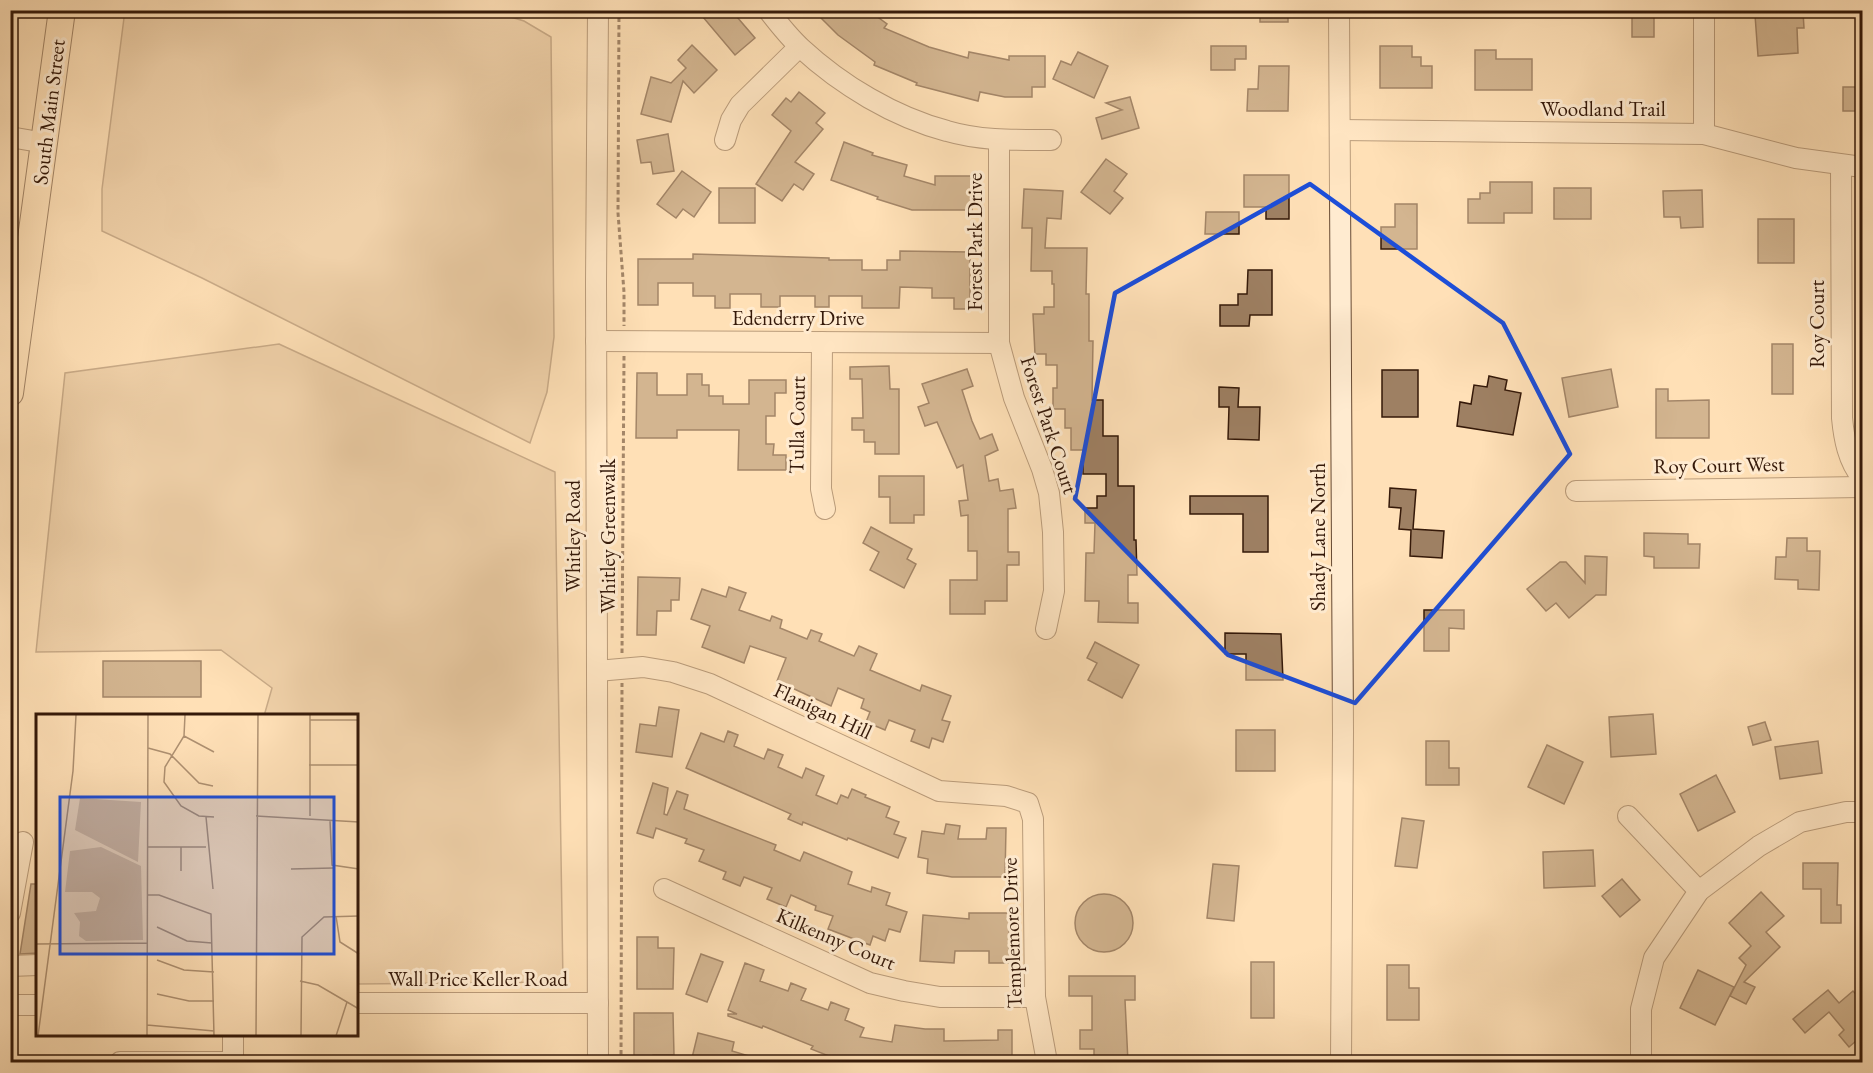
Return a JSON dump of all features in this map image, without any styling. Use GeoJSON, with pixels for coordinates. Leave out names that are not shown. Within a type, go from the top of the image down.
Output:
{"type":"FeatureCollection","features":[{"type":"Feature","properties":{"kind":"main road","name":"South Main Street"},"geometry":{"type":"LineString","coordinates":[[10,393],[62,10]]}},
{"type":"Feature","properties":{"kind":"street","name":"Whitley Road"},"geometry":{"type":"LineString","coordinates":[[598,10],[596,341],[598,1062]]}},
{"type":"Feature","properties":{"kind":"street"},"geometry":{"type":"LineString","coordinates":[[768,10],[799,47],[822,66],[855,89],[915,120],[948,132],[999,140],[1051,140]]}},
{"type":"Feature","properties":{"kind":"street","name":"Shady Lane North"},"geometry":{"type":"LineString","coordinates":[[1339,10],[1343,720],[1341,1062]]}},
{"type":"Feature","properties":{"kind":"street"},"geometry":{"type":"LineString","coordinates":[[1704,10],[1704,134]]}},
{"type":"Feature","properties":{"kind":"street"},"geometry":{"type":"LineString","coordinates":[[725,140],[731,120],[740,105],[799,47]]}},
{"type":"Feature","properties":{"kind":"street","name":"Woodland Trail"},"geometry":{"type":"LineString","coordinates":[[1340,130],[1704,134],[1796,158],[1863,167]]}},
{"type":"Feature","properties":{"kind":"street"},"geometry":{"type":"LineString","coordinates":[[10,137],[45,143]]}},
{"type":"Feature","properties":{"kind":"street","name":"Forest Park Drive"},"geometry":{"type":"LineString","coordinates":[[999,140],[999,343]]}},
{"type":"Feature","properties":{"kind":"street","name":"Roy Court"},"geometry":{"type":"LineString","coordinates":[[1841,165],[1842,418],[1844,439],[1854,468],[1863,478]]}},
{"type":"Feature","properties":{"kind":"street","name":"Edenderry Drive"},"geometry":{"type":"LineString","coordinates":[[596,341],[999,343]]}},
{"type":"Feature","properties":{"kind":"street","name":"Tulla Court"},"geometry":{"type":"LineString","coordinates":[[822,342],[821,489],[825,509]]}},
{"type":"Feature","properties":{"kind":"street","name":"Forest Park Court"},"geometry":{"type":"LineString","coordinates":[[999,343],[1014,399],[1042,469],[1049,493],[1053,532],[1054,591],[1046,629]]}},
{"type":"Feature","properties":{"kind":"street","name":"Roy Court West"},"geometry":{"type":"LineString","coordinates":[[1576,491],[1863,487]]}},
{"type":"Feature","properties":{"kind":"street","name":"Flanigan Hill"},"geometry":{"type":"LineString","coordinates":[[597,671],[643,668],[673,672],[710,684],[939,791],[1006,796],[1028,802]]}},
{"type":"Feature","properties":{"kind":"street","name":"Templemore Drive"},"geometry":{"type":"LineString","coordinates":[[1028,802],[1033,819],[1035,997],[1047,1062]]}},
{"type":"Feature","properties":{"kind":"street"},"geometry":{"type":"LineString","coordinates":[[1641,1062],[1641,1009],[1654,958],[1699,891],[1759,846],[1800,822],[1846,812],[1863,812]]}},
{"type":"Feature","properties":{"kind":"street"},"geometry":{"type":"LineString","coordinates":[[1628,816],[1699,891]]}},
{"type":"Feature","properties":{"kind":"street"},"geometry":{"type":"LineString","coordinates":[[10,913],[24,842]]}},
{"type":"Feature","properties":{"kind":"street","name":"Kilkenny Court"},"geometry":{"type":"LineString","coordinates":[[664,889],[870,982],[940,997],[1035,997]]}},
{"type":"Feature","properties":{"kind":"street"},"geometry":{"type":"LineString","coordinates":[[10,966],[36,965]]}},
{"type":"Feature","properties":{"kind":"street","name":"Wall Price Keller Road"},"geometry":{"type":"LineString","coordinates":[[358,1003],[598,1003]]}},
{"type":"Feature","properties":{"kind":"street"},"geometry":{"type":"LineString","coordinates":[[10,1005],[36,1005]]}},
{"type":"Feature","properties":{"kind":"street"},"geometry":{"type":"LineString","coordinates":[[121,1062],[233,1062],[233,1037]]}},
{"type":"Feature","properties":{"kind":"path","name":"Whitley Greenwalk"},"geometry":{"type":"LineString","coordinates":[[619,10],[618,213],[624,292],[621,1062]]}},
{"type":"Feature","properties":{"kind":"highlighted area"},"geometry":{"type":"Polygon","coordinates":[[[1310,184],[1503,323],[1570,454],[1355,703],[1228,655],[1075,499],[1115,293],[1310,184]]]}},
{"type":"Feature","properties":{"kind":"shaded area"},"geometry":{"type":"Polygon","coordinates":[[[130,11],[361,11],[501,14],[524,21],[551,37],[554,337],[547,392],[530,443],[202,278],[102,231],[102,189],[124,18],[130,11]]]}},
{"type":"Feature","properties":{"kind":"shaded area"},"geometry":{"type":"Polygon","coordinates":[[[279,344],[555,472],[563,982],[358,984],[358,714],[265,714],[272,688],[221,650],[36,652],[65,373],[279,344]]]}},
{"type":"Feature","properties":{"kind":"building"},"geometry":{"type":"Polygon","coordinates":[[[697,10],[731,10],[755,38],[735,55],[697,10]]]}},
{"type":"Feature","properties":{"kind":"building"},"geometry":{"type":"Polygon","coordinates":[[[813,10],[868,10],[887,24],[884,28],[929,47],[968,58],[969,52],[1009,60],[1009,56],[1045,56],[1045,87],[1032,87],[1032,97],[1005,97],[980,92],[978,101],[916,85],[917,83],[874,65],[875,62],[838,35],[813,10]]]}},
{"type":"Feature","properties":{"kind":"building"},"geometry":{"type":"Polygon","coordinates":[[[1260,10],[1288,10],[1288,22],[1260,22],[1260,10]]]}},
{"type":"Feature","properties":{"kind":"building"},"geometry":{"type":"Polygon","coordinates":[[[1632,10],[1654,10],[1654,37],[1632,37],[1632,10]]]}},
{"type":"Feature","properties":{"kind":"building"},"geometry":{"type":"Polygon","coordinates":[[[1803,12],[1804,28],[1797,28],[1798,53],[1758,56],[1755,15],[1803,12]]]}},
{"type":"Feature","properties":{"kind":"building"},"geometry":{"type":"Polygon","coordinates":[[[692,45],[717,70],[694,93],[683,81],[671,122],[641,114],[651,77],[671,83],[686,68],[678,60],[692,45]]]}},
{"type":"Feature","properties":{"kind":"building"},"geometry":{"type":"Polygon","coordinates":[[[1211,46],[1246,46],[1246,59],[1235,59],[1235,70],[1211,70],[1211,46]]]}},
{"type":"Feature","properties":{"kind":"building"},"geometry":{"type":"Polygon","coordinates":[[[1380,46],[1412,46],[1412,57],[1421,57],[1421,66],[1432,66],[1432,88],[1380,88],[1380,46]]]}},
{"type":"Feature","properties":{"kind":"building"},"geometry":{"type":"Polygon","coordinates":[[[1475,50],[1496,50],[1496,59],[1532,59],[1532,90],[1475,90],[1475,50]]]}},
{"type":"Feature","properties":{"kind":"building"},"geometry":{"type":"Polygon","coordinates":[[[1078,52],[1108,66],[1094,98],[1053,79],[1061,61],[1071,65],[1078,52]]]}},
{"type":"Feature","properties":{"kind":"building"},"geometry":{"type":"Polygon","coordinates":[[[1259,66],[1289,66],[1288,111],[1247,111],[1248,89],[1258,89],[1259,66]]]}},
{"type":"Feature","properties":{"kind":"building"},"geometry":{"type":"Polygon","coordinates":[[[1843,87],[1863,87],[1863,111],[1843,111],[1843,87]]]}},
{"type":"Feature","properties":{"kind":"building"},"geometry":{"type":"Polygon","coordinates":[[[799,92],[825,113],[816,123],[823,129],[795,162],[814,174],[803,190],[794,184],[782,201],[756,184],[791,131],[772,115],[786,98],[791,102],[799,92]]]}},
{"type":"Feature","properties":{"kind":"building"},"geometry":{"type":"Polygon","coordinates":[[[1130,97],[1139,128],[1102,139],[1096,118],[1122,110],[1106,103],[1130,97]]]}},
{"type":"Feature","properties":{"kind":"building"},"geometry":{"type":"Polygon","coordinates":[[[668,134],[674,171],[653,174],[651,162],[641,163],[637,140],[668,134]]]}},
{"type":"Feature","properties":{"kind":"building"},"geometry":{"type":"Polygon","coordinates":[[[844,142],[873,153],[872,155],[907,165],[904,176],[935,185],[935,176],[972,176],[972,210],[912,210],[877,199],[878,197],[831,180],[844,142]]]}},
{"type":"Feature","properties":{"kind":"building"},"geometry":{"type":"Polygon","coordinates":[[[1106,159],[1127,174],[1114,191],[1123,198],[1110,214],[1081,192],[1106,159]]]}},
{"type":"Feature","properties":{"kind":"building"},"geometry":{"type":"Polygon","coordinates":[[[682,171],[711,192],[694,217],[683,209],[676,218],[657,204],[682,171]]]}},
{"type":"Feature","properties":{"kind":"building"},"geometry":{"type":"Polygon","coordinates":[[[1244,175],[1289,175],[1289,219],[1266,219],[1266,207],[1244,207],[1244,175]]]}},
{"type":"Feature","properties":{"kind":"building"},"geometry":{"type":"Polygon","coordinates":[[[1490,182],[1532,182],[1532,213],[1504,213],[1504,223],[1468,223],[1468,199],[1480,199],[1480,193],[1490,193],[1490,182]]]}},
{"type":"Feature","properties":{"kind":"building"},"geometry":{"type":"Polygon","coordinates":[[[719,188],[755,188],[755,223],[719,223],[719,188]]]}},
{"type":"Feature","properties":{"kind":"building"},"geometry":{"type":"Polygon","coordinates":[[[1554,188],[1591,188],[1591,219],[1554,219],[1554,188]]]}},
{"type":"Feature","properties":{"kind":"building"},"geometry":{"type":"Polygon","coordinates":[[[1024,189],[1063,191],[1061,219],[1047,218],[1045,248],[1087,248],[1086,294],[1089,294],[1089,341],[1093,341],[1092,400],[1103,400],[1103,436],[1118,436],[1118,486],[1134,486],[1134,540],[1136,540],[1137,575],[1128,575],[1128,603],[1138,603],[1138,623],[1098,622],[1099,601],[1085,601],[1086,553],[1094,553],[1095,523],[1085,523],[1085,508],[1097,508],[1097,496],[1106,496],[1106,474],[1083,474],[1083,450],[1071,450],[1071,428],[1065,428],[1065,409],[1053,409],[1053,388],[1057,388],[1057,365],[1046,365],[1046,354],[1035,354],[1033,314],[1044,314],[1044,307],[1054,307],[1054,284],[1052,284],[1052,271],[1031,271],[1032,228],[1022,228],[1024,189]]]}},
{"type":"Feature","properties":{"kind":"building"},"geometry":{"type":"Polygon","coordinates":[[[1702,190],[1703,227],[1681,228],[1680,217],[1664,217],[1663,191],[1702,190]]]}},
{"type":"Feature","properties":{"kind":"building"},"geometry":{"type":"Polygon","coordinates":[[[1395,204],[1417,204],[1417,249],[1381,249],[1381,227],[1395,227],[1395,204]]]}},
{"type":"Feature","properties":{"kind":"building"},"geometry":{"type":"Polygon","coordinates":[[[1206,212],[1239,212],[1239,234],[1205,234],[1206,212]]]}},
{"type":"Feature","properties":{"kind":"building"},"geometry":{"type":"Polygon","coordinates":[[[1758,219],[1794,219],[1794,263],[1758,263],[1758,219]]]}},
{"type":"Feature","properties":{"kind":"building"},"geometry":{"type":"Polygon","coordinates":[[[900,251],[970,252],[970,309],[954,309],[954,298],[932,298],[932,288],[900,287],[899,308],[862,308],[862,296],[829,296],[829,307],[815,307],[815,296],[780,296],[780,307],[761,307],[761,294],[730,294],[730,308],[715,308],[715,296],[693,296],[693,283],[658,283],[658,305],[638,305],[638,259],[693,259],[693,254],[829,258],[829,260],[862,260],[862,270],[887,270],[887,260],[900,260],[900,251]]]}},
{"type":"Feature","properties":{"kind":"building"},"geometry":{"type":"Polygon","coordinates":[[[1248,270],[1272,270],[1272,315],[1250,315],[1249,326],[1220,326],[1220,305],[1238,305],[1238,294],[1247,294],[1248,270]]]}},
{"type":"Feature","properties":{"kind":"building"},"geometry":{"type":"Polygon","coordinates":[[[1772,344],[1793,344],[1793,394],[1772,394],[1772,344]]]}},
{"type":"Feature","properties":{"kind":"building"},"geometry":{"type":"Polygon","coordinates":[[[889,366],[890,389],[899,389],[899,454],[875,454],[875,442],[864,442],[864,430],[852,430],[852,418],[863,418],[862,379],[850,379],[850,367],[889,366]]]}},
{"type":"Feature","properties":{"kind":"building"},"geometry":{"type":"Polygon","coordinates":[[[967,369],[973,386],[962,390],[972,421],[980,439],[992,434],[998,450],[985,456],[989,481],[998,479],[1000,491],[1013,489],[1016,508],[1008,509],[1008,552],[1019,552],[1019,565],[1007,565],[1007,601],[985,601],[985,614],[950,614],[950,580],[977,580],[977,551],[968,551],[968,515],[961,516],[959,501],[968,500],[963,465],[957,468],[937,422],[925,426],[918,407],[929,403],[922,384],[967,369]]]}},
{"type":"Feature","properties":{"kind":"building"},"geometry":{"type":"Polygon","coordinates":[[[1611,369],[1618,407],[1569,417],[1562,378],[1611,369]]]}},
{"type":"Feature","properties":{"kind":"building"},"geometry":{"type":"Polygon","coordinates":[[[1382,370],[1418,370],[1418,417],[1382,417],[1382,370]]]}},
{"type":"Feature","properties":{"kind":"building"},"geometry":{"type":"Polygon","coordinates":[[[637,373],[657,373],[657,395],[687,395],[687,374],[702,374],[702,385],[709,385],[709,396],[723,396],[723,404],[749,404],[749,380],[786,380],[786,393],[775,393],[775,416],[766,416],[766,444],[774,444],[773,455],[786,455],[786,470],[738,470],[739,430],[677,430],[677,438],[636,438],[637,373]]]}},
{"type":"Feature","properties":{"kind":"building"},"geometry":{"type":"Polygon","coordinates":[[[1489,376],[1507,380],[1505,390],[1521,393],[1513,435],[1457,426],[1460,402],[1471,404],[1474,385],[1487,387],[1489,376]]]}},
{"type":"Feature","properties":{"kind":"building"},"geometry":{"type":"Polygon","coordinates":[[[1219,387],[1239,388],[1238,407],[1260,407],[1259,440],[1228,439],[1229,407],[1219,407],[1219,387]]]}},
{"type":"Feature","properties":{"kind":"building"},"geometry":{"type":"Polygon","coordinates":[[[1656,389],[1668,389],[1668,401],[1709,400],[1709,438],[1656,438],[1656,389]]]}},
{"type":"Feature","properties":{"kind":"building"},"geometry":{"type":"Polygon","coordinates":[[[879,476],[924,476],[924,515],[914,515],[914,523],[890,523],[890,497],[879,497],[879,476]]]}},
{"type":"Feature","properties":{"kind":"building"},"geometry":{"type":"Polygon","coordinates":[[[1390,488],[1416,490],[1413,529],[1444,531],[1442,558],[1410,556],[1411,530],[1399,529],[1401,508],[1389,507],[1390,488]]]}},
{"type":"Feature","properties":{"kind":"building"},"geometry":{"type":"Polygon","coordinates":[[[1190,496],[1268,496],[1268,552],[1243,552],[1243,514],[1190,514],[1190,496]]]}},
{"type":"Feature","properties":{"kind":"building"},"geometry":{"type":"Polygon","coordinates":[[[871,527],[912,549],[907,559],[916,564],[904,588],[870,570],[879,552],[863,543],[871,527]]]}},
{"type":"Feature","properties":{"kind":"building"},"geometry":{"type":"Polygon","coordinates":[[[1644,533],[1688,534],[1688,544],[1700,544],[1699,568],[1654,568],[1654,557],[1644,556],[1644,533]]]}},
{"type":"Feature","properties":{"kind":"building"},"geometry":{"type":"Polygon","coordinates":[[[1787,538],[1807,538],[1807,551],[1820,551],[1819,590],[1798,589],[1798,580],[1775,579],[1776,557],[1786,557],[1787,538]]]}},
{"type":"Feature","properties":{"kind":"building"},"geometry":{"type":"Polygon","coordinates":[[[1585,556],[1607,557],[1606,595],[1596,595],[1569,618],[1556,603],[1546,611],[1527,589],[1560,562],[1566,562],[1585,583],[1585,556]]]}},
{"type":"Feature","properties":{"kind":"building"},"geometry":{"type":"Polygon","coordinates":[[[638,577],[680,578],[679,600],[671,600],[671,611],[657,611],[656,635],[637,635],[638,577]]]}},
{"type":"Feature","properties":{"kind":"building"},"geometry":{"type":"Polygon","coordinates":[[[729,587],[746,593],[739,610],[770,621],[772,616],[782,620],[780,628],[807,639],[811,630],[822,634],[819,641],[854,656],[859,646],[877,654],[870,670],[920,691],[922,685],[951,696],[942,720],[950,722],[943,742],[932,738],[929,748],[911,741],[915,730],[889,720],[885,730],[866,722],[870,712],[861,708],[864,699],[838,688],[831,706],[777,681],[786,658],[750,646],[744,663],[702,647],[710,626],[691,619],[702,589],[726,597],[729,587]]]}},
{"type":"Feature","properties":{"kind":"building"},"geometry":{"type":"Polygon","coordinates":[[[1424,610],[1464,610],[1464,629],[1449,628],[1449,651],[1424,651],[1424,610]]]}},
{"type":"Feature","properties":{"kind":"building"},"geometry":{"type":"Polygon","coordinates":[[[1225,633],[1281,634],[1283,680],[1246,680],[1246,654],[1225,654],[1225,633]]]}},
{"type":"Feature","properties":{"kind":"building"},"geometry":{"type":"Polygon","coordinates":[[[1095,642],[1139,665],[1122,698],[1088,680],[1097,663],[1087,658],[1095,642]]]}},
{"type":"Feature","properties":{"kind":"building"},"geometry":{"type":"Polygon","coordinates":[[[103,661],[201,661],[201,697],[103,697],[103,661]]]}},
{"type":"Feature","properties":{"kind":"building"},"geometry":{"type":"Polygon","coordinates":[[[659,707],[679,710],[672,757],[636,752],[640,724],[656,726],[659,707]]]}},
{"type":"Feature","properties":{"kind":"building"},"geometry":{"type":"Polygon","coordinates":[[[1653,714],[1656,754],[1611,757],[1609,717],[1653,714]]]}},
{"type":"Feature","properties":{"kind":"building"},"geometry":{"type":"Polygon","coordinates":[[[1765,722],[1771,740],[1753,745],[1748,727],[1765,722]]]}},
{"type":"Feature","properties":{"kind":"building"},"geometry":{"type":"Polygon","coordinates":[[[1236,730],[1275,730],[1275,771],[1236,771],[1236,730]]]}},
{"type":"Feature","properties":{"kind":"building"},"geometry":{"type":"Polygon","coordinates":[[[728,731],[738,735],[734,746],[764,759],[768,749],[783,755],[778,767],[802,778],[806,768],[824,776],[816,795],[837,804],[841,795],[848,798],[852,789],[890,807],[886,817],[899,822],[894,834],[906,838],[898,858],[803,822],[802,825],[788,819],[791,814],[686,768],[701,733],[724,742],[728,731]]]}},
{"type":"Feature","properties":{"kind":"building"},"geometry":{"type":"Polygon","coordinates":[[[1426,741],[1449,741],[1449,768],[1459,768],[1459,785],[1426,785],[1426,741]]]}},
{"type":"Feature","properties":{"kind":"building"},"geometry":{"type":"Polygon","coordinates":[[[1818,741],[1822,773],[1780,779],[1775,747],[1818,741]]]}},
{"type":"Feature","properties":{"kind":"building"},"geometry":{"type":"Polygon","coordinates":[[[1547,745],[1583,762],[1564,804],[1528,787],[1547,745]]]}},
{"type":"Feature","properties":{"kind":"building"},"geometry":{"type":"Polygon","coordinates":[[[1716,775],[1735,812],[1698,831],[1680,794],[1716,775]]]}},
{"type":"Feature","properties":{"kind":"building"},"geometry":{"type":"Polygon","coordinates":[[[653,783],[668,788],[664,814],[667,815],[677,791],[688,795],[684,809],[776,845],[774,850],[800,861],[804,852],[852,872],[848,884],[871,892],[872,887],[890,893],[886,905],[907,912],[900,932],[889,929],[885,941],[873,936],[870,945],[854,939],[828,929],[833,916],[815,910],[816,906],[791,895],[786,907],[767,899],[772,888],[744,877],[740,886],[723,879],[726,872],[699,861],[704,850],[685,843],[687,839],[656,828],[653,838],[637,833],[653,783]]]}},
{"type":"Feature","properties":{"kind":"building"},"geometry":{"type":"Polygon","coordinates":[[[1402,818],[1424,821],[1417,868],[1395,866],[1402,818]]]}},
{"type":"Feature","properties":{"kind":"building"},"geometry":{"type":"Polygon","coordinates":[[[946,824],[960,826],[958,839],[986,839],[987,828],[1006,828],[1005,877],[952,877],[927,873],[928,859],[918,857],[922,831],[944,834],[946,824]]]}},
{"type":"Feature","properties":{"kind":"building"},"geometry":{"type":"Polygon","coordinates":[[[1593,850],[1595,886],[1544,888],[1543,852],[1593,850]]]}},
{"type":"Feature","properties":{"kind":"building"},"geometry":{"type":"Polygon","coordinates":[[[1803,863],[1838,863],[1837,905],[1841,905],[1841,923],[1821,923],[1821,889],[1803,889],[1803,863]]]}},
{"type":"Feature","properties":{"kind":"building"},"geometry":{"type":"Polygon","coordinates":[[[1213,864],[1239,866],[1234,921],[1207,918],[1213,864]]]}},
{"type":"Feature","properties":{"kind":"building"},"geometry":{"type":"Polygon","coordinates":[[[1622,879],[1640,900],[1620,917],[1602,896],[1622,879]]]}},
{"type":"Feature","properties":{"kind":"building"},"geometry":{"type":"Polygon","coordinates":[[[31,884],[36,884],[36,953],[20,954],[31,884]]]}},
{"type":"Feature","properties":{"kind":"building"},"geometry":{"type":"Polygon","coordinates":[[[1761,892],[1784,916],[1766,932],[1780,947],[1744,982],[1755,987],[1746,1004],[1730,996],[1746,965],[1739,958],[1751,946],[1729,923],[1761,892]]]}},
{"type":"Feature","properties":{"kind":"building"},"geometry":{"type":"Polygon","coordinates":[[[1104,894],[1115,896],[1128,907],[1133,923],[1131,934],[1120,947],[1104,952],[1093,950],[1080,939],[1075,923],[1077,912],[1088,899],[1104,894]]]}},
{"type":"Feature","properties":{"kind":"building"},"geometry":{"type":"Polygon","coordinates":[[[969,913],[1009,913],[1009,963],[989,963],[989,951],[955,951],[954,963],[920,961],[923,915],[969,919],[969,913]]]}},
{"type":"Feature","properties":{"kind":"building"},"geometry":{"type":"Polygon","coordinates":[[[637,937],[658,937],[658,948],[674,948],[673,989],[637,989],[637,937]]]}},
{"type":"Feature","properties":{"kind":"building"},"geometry":{"type":"Polygon","coordinates":[[[701,954],[723,962],[707,1002],[686,994],[701,954]]]}},
{"type":"Feature","properties":{"kind":"building"},"geometry":{"type":"Polygon","coordinates":[[[1251,962],[1274,962],[1274,1018],[1251,1018],[1251,962]]]}},
{"type":"Feature","properties":{"kind":"building"},"geometry":{"type":"Polygon","coordinates":[[[745,963],[764,970],[760,981],[788,991],[791,983],[806,989],[801,1000],[828,1010],[831,1002],[849,1009],[845,1020],[864,1028],[860,1037],[892,1042],[895,1025],[944,1029],[944,1041],[998,1040],[998,1030],[1012,1030],[1012,1062],[844,1062],[811,1049],[813,1046],[763,1026],[762,1028],[728,1016],[728,1014],[737,1014],[728,1010],[745,963]]]}},
{"type":"Feature","properties":{"kind":"building"},"geometry":{"type":"Polygon","coordinates":[[[1387,965],[1409,965],[1409,988],[1419,988],[1419,1020],[1387,1020],[1387,965]]]}},
{"type":"Feature","properties":{"kind":"building"},"geometry":{"type":"Polygon","coordinates":[[[1698,970],[1734,987],[1715,1025],[1680,1008],[1698,970]]]}},
{"type":"Feature","properties":{"kind":"building"},"geometry":{"type":"Polygon","coordinates":[[[1069,976],[1135,976],[1135,1000],[1125,1000],[1128,1062],[1094,1062],[1094,1049],[1080,1049],[1080,1030],[1092,1030],[1092,996],[1069,996],[1069,976]]]}},
{"type":"Feature","properties":{"kind":"building"},"geometry":{"type":"Polygon","coordinates":[[[1828,990],[1839,1003],[1853,991],[1863,1002],[1863,1035],[1849,1047],[1839,1035],[1844,1030],[1829,1012],[1805,1033],[1793,1019],[1828,990]]]}},
{"type":"Feature","properties":{"kind":"building"},"geometry":{"type":"Polygon","coordinates":[[[634,1013],[673,1013],[674,1055],[653,1055],[652,1062],[634,1062],[634,1013]]]}},
{"type":"Feature","properties":{"kind":"building"},"geometry":{"type":"Polygon","coordinates":[[[698,1033],[734,1042],[732,1051],[759,1059],[759,1062],[691,1062],[698,1033]]]}}]}
